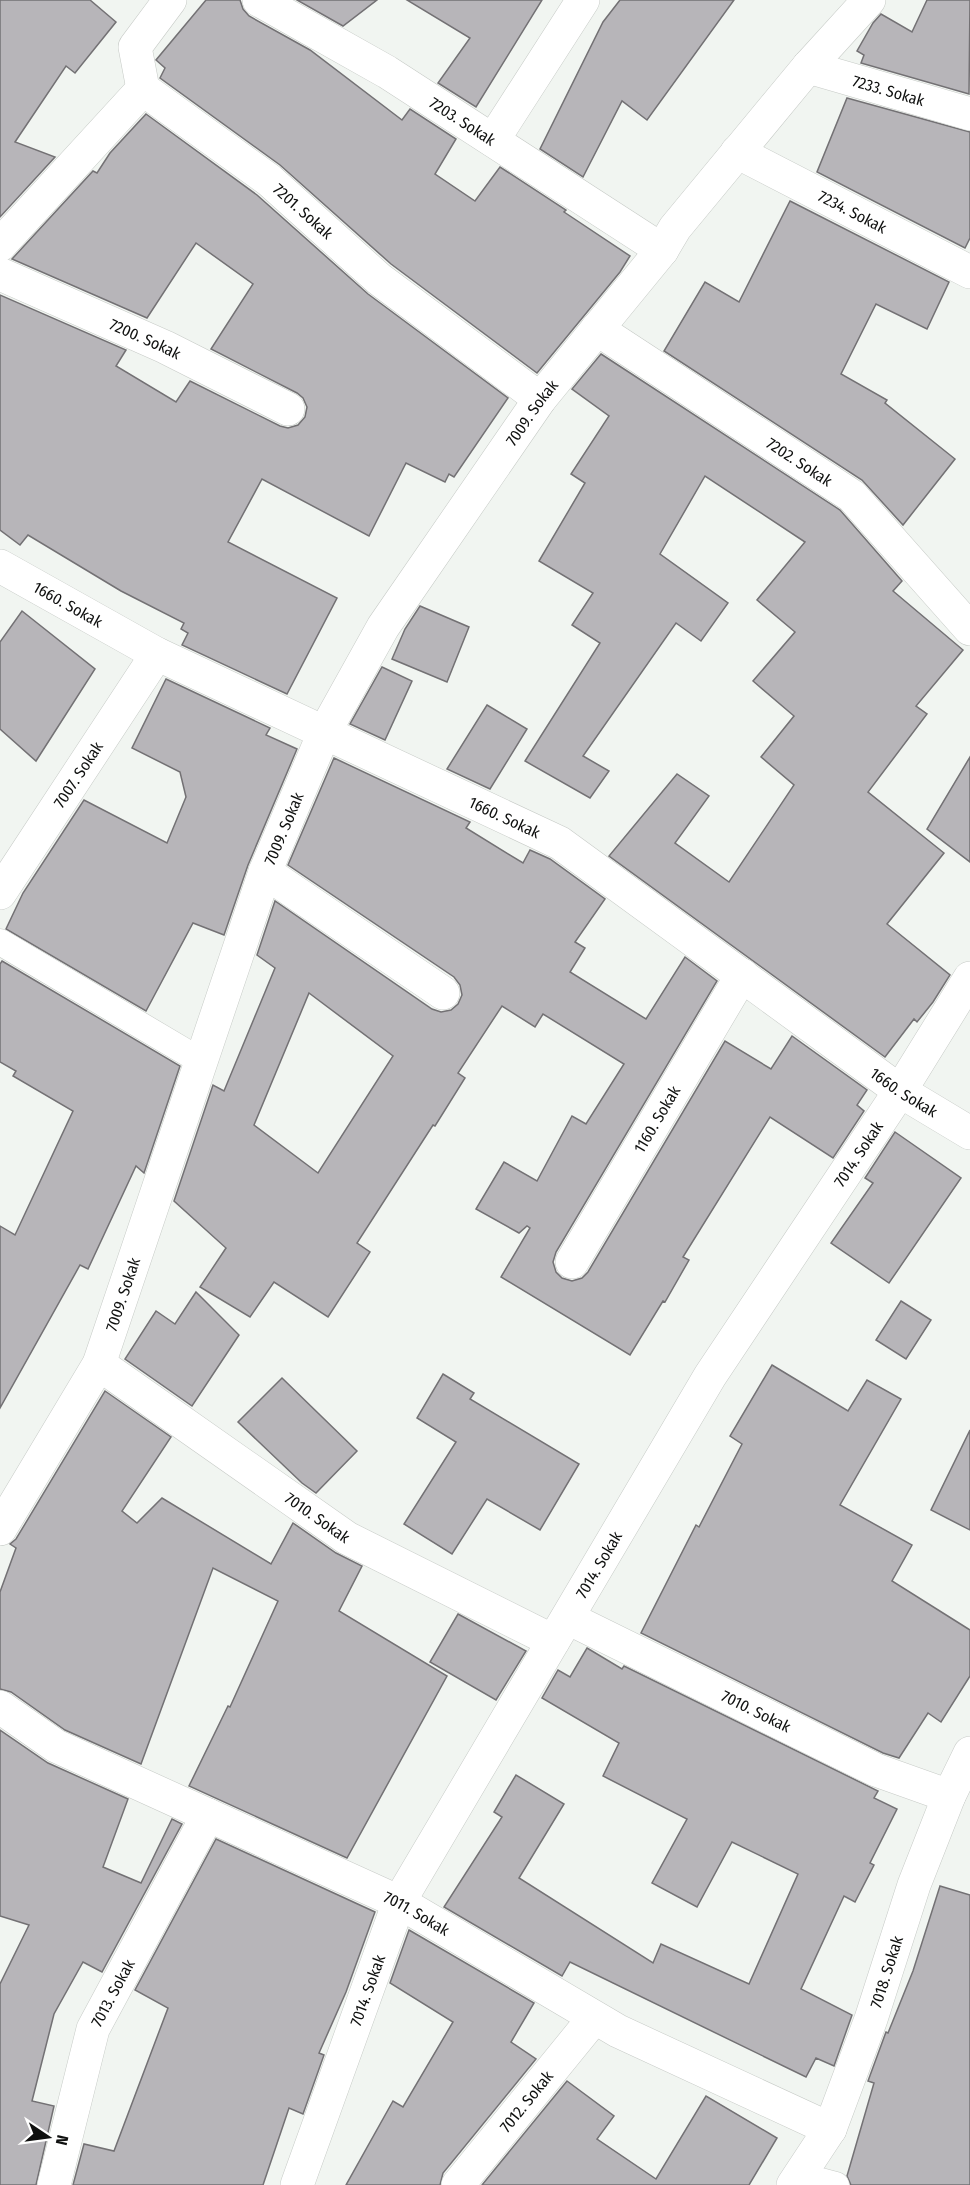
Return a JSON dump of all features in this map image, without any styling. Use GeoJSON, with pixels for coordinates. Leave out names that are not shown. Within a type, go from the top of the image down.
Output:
{"type":"FeatureCollection","features":[{"type":"Feature","properties":{"kind":"street"},"geometry":{"type":"LineString","coordinates":[[0,245],[143,89],[135,47],[170,0]]}},
{"type":"Feature","properties":{"kind":"street","name":"7203. Sokak"},"geometry":{"type":"LineString","coordinates":[[259,0],[387,72],[662,250]]}},
{"type":"Feature","properties":{"kind":"street"},"geometry":{"type":"LineString","coordinates":[[493,140],[583,0]]}},
{"type":"Feature","properties":{"kind":"street","name":"7009. Sokak"},"geometry":{"type":"LineString","coordinates":[[0,1529],[99,1364],[266,872],[324,733],[383,627],[540,399],[662,250],[675,228],[808,67],[869,0]]}},
{"type":"Feature","properties":{"kind":"street","name":"7233. Sokak"},"geometry":{"type":"LineString","coordinates":[[808,67],[970,114]]}},
{"type":"Feature","properties":{"kind":"street","name":"7201. Sokak"},"geometry":{"type":"LineString","coordinates":[[143,89],[269,180],[379,279],[540,399]]}},
{"type":"Feature","properties":{"kind":"street","name":"7234. Sokak"},"geometry":{"type":"LineString","coordinates":[[737,153],[970,272]]}},
{"type":"Feature","properties":{"kind":"street","name":"7200. Sokak"},"geometry":{"type":"LineString","coordinates":[[0,274],[165,347],[288,409]]}},
{"type":"Feature","properties":{"kind":"street","name":"7202. Sokak"},"geometry":{"type":"LineString","coordinates":[[597,329],[852,496],[970,628]]}},
{"type":"Feature","properties":{"kind":"street","name":"1660. Sokak"},"geometry":{"type":"LineString","coordinates":[[0,566],[157,654],[561,843],[900,1091],[970,1134]]}},
{"type":"Feature","properties":{"kind":"street","name":"7007. Sokak"},"geometry":{"type":"LineString","coordinates":[[3,882],[157,654]]}},
{"type":"Feature","properties":{"kind":"street","name":"7009. Sokak"},"geometry":{"type":"LineString","coordinates":[[266,872],[443,993]]}},
{"type":"Feature","properties":{"kind":"street","name":"1160. Sokak"},"geometry":{"type":"LineString","coordinates":[[572,1262],[742,975]]}},
{"type":"Feature","properties":{"kind":"street","name":"7014. Sokak"},"geometry":{"type":"LineString","coordinates":[[297,2185],[399,1902],[710,1376],[900,1091],[970,978]]}},
{"type":"Feature","properties":{"kind":"street","name":"7010. Sokak"},"geometry":{"type":"LineString","coordinates":[[99,1364],[347,1538],[561,1629],[876,1770],[948,1796]]}},
{"type":"Feature","properties":{"kind":"street","name":"7011. Sokak"},"geometry":{"type":"LineString","coordinates":[[0,1707],[56,1746],[399,1902],[594,2018],[830,2129]]}},
{"type":"Feature","properties":{"kind":"street","name":"7018. Sokak"},"geometry":{"type":"LineString","coordinates":[[818,2184],[830,2129],[871,2019],[914,1885],[948,1796],[970,1753]]}},
{"type":"Feature","properties":{"kind":"street","name":"7013. Sokak"},"geometry":{"type":"LineString","coordinates":[[54,2185],[93,2029],[208,1815]]}},
{"type":"Feature","properties":{"kind":"street","name":"7012. Sokak"},"geometry":{"type":"LineString","coordinates":[[458,2185],[594,2018]]}},
{"type":"Feature","properties":{"kind":"lane"},"geometry":{"type":"LineString","coordinates":[[0,942],[201,1061]]}},
{"type":"Feature","properties":{"kind":"building"},"geometry":{"type":"Polygon","coordinates":[[[0,0],[90,0],[116,22],[75,73],[66,66],[15,142],[55,157],[0,217],[0,0]]]}},
{"type":"Feature","properties":{"kind":"building"},"geometry":{"type":"Polygon","coordinates":[[[206,0],[240,0],[249,16],[310,50],[402,120],[410,109],[456,139],[435,174],[475,201],[500,167],[566,210],[564,212],[630,256],[620,272],[537,373],[391,264],[280,165],[160,78],[165,68],[156,60],[206,0]]]}},
{"type":"Feature","properties":{"kind":"building"},"geometry":{"type":"Polygon","coordinates":[[[297,0],[377,0],[343,26],[297,0]]]}},
{"type":"Feature","properties":{"kind":"building"},"geometry":{"type":"Polygon","coordinates":[[[407,0],[542,0],[476,107],[438,83],[470,38],[407,0]]]}},
{"type":"Feature","properties":{"kind":"building"},"geometry":{"type":"Polygon","coordinates":[[[620,0],[734,0],[647,120],[622,101],[583,177],[540,149],[603,22],[620,0]]]}},
{"type":"Feature","properties":{"kind":"building"},"geometry":{"type":"Polygon","coordinates":[[[927,0],[970,0],[969,94],[861,63],[864,55],[857,51],[873,23],[881,14],[912,32],[927,0]]]}},
{"type":"Feature","properties":{"kind":"building"},"geometry":{"type":"Polygon","coordinates":[[[847,98],[970,132],[970,238],[965,248],[817,172],[847,98]]]}},
{"type":"Feature","properties":{"kind":"building"},"geometry":{"type":"Polygon","coordinates":[[[146,114],[257,195],[368,294],[508,398],[454,477],[449,474],[445,482],[406,463],[369,536],[262,479],[228,542],[337,598],[287,694],[182,645],[188,633],[181,629],[184,623],[121,591],[28,535],[20,545],[0,530],[0,295],[126,350],[116,366],[176,402],[190,381],[280,426],[288,428],[298,425],[305,417],[307,407],[303,398],[297,393],[211,349],[253,284],[196,243],[147,318],[12,259],[93,171],[97,173],[110,153],[146,114]]]}},
{"type":"Feature","properties":{"kind":"building"},"geometry":{"type":"Polygon","coordinates":[[[790,201],[949,282],[927,329],[876,304],[841,374],[887,400],[885,403],[955,459],[903,525],[862,480],[664,351],[705,282],[739,302],[790,201]]]}},
{"type":"Feature","properties":{"kind":"building"},"geometry":{"type":"Polygon","coordinates":[[[601,354],[840,510],[902,581],[893,591],[963,650],[916,706],[927,714],[868,792],[944,853],[887,924],[950,975],[933,1002],[917,1022],[914,1019],[885,1057],[609,856],[677,774],[709,796],[675,843],[729,882],[794,785],[761,757],[794,716],[753,681],[795,632],[757,600],[805,542],[705,476],[660,554],[728,603],[701,641],[676,623],[583,756],[609,771],[590,798],[525,761],[600,643],[572,625],[593,593],[539,561],[585,483],[571,474],[609,416],[572,389],[601,354]]]}},
{"type":"Feature","properties":{"kind":"building"},"geometry":{"type":"Polygon","coordinates":[[[420,606],[469,627],[447,682],[392,659],[405,629],[420,606]]]}},
{"type":"Feature","properties":{"kind":"building"},"geometry":{"type":"Polygon","coordinates":[[[22,611],[95,669],[36,761],[0,729],[0,642],[22,611]]]}},
{"type":"Feature","properties":{"kind":"building"},"geometry":{"type":"Polygon","coordinates":[[[382,667],[412,681],[385,740],[350,724],[382,667]]]}},
{"type":"Feature","properties":{"kind":"building"},"geometry":{"type":"Polygon","coordinates":[[[166,679],[270,728],[266,735],[297,749],[248,865],[224,935],[193,923],[146,1011],[6,929],[23,893],[84,800],[167,843],[186,797],[180,772],[132,748],[166,679]]]}},
{"type":"Feature","properties":{"kind":"building"},"geometry":{"type":"Polygon","coordinates":[[[487,705],[527,729],[490,789],[447,769],[487,705]]]}},
{"type":"Feature","properties":{"kind":"building"},"geometry":{"type":"Polygon","coordinates":[[[970,757],[970,862],[927,829],[970,757]]]}},
{"type":"Feature","properties":{"kind":"building"},"geometry":{"type":"Polygon","coordinates":[[[334,758],[470,822],[466,828],[523,863],[530,850],[550,859],[605,899],[575,942],[585,948],[570,972],[646,1019],[685,957],[717,981],[556,1252],[553,1262],[556,1272],[562,1278],[572,1281],[582,1278],[588,1272],[725,1041],[771,1069],[792,1036],[867,1090],[857,1105],[864,1111],[833,1158],[770,1117],[683,1257],[689,1260],[630,1355],[501,1277],[530,1228],[527,1226],[519,1233],[476,1209],[504,1162],[537,1181],[572,1116],[586,1124],[624,1064],[543,1014],[535,1027],[502,1006],[458,1073],[465,1078],[357,1243],[370,1252],[328,1317],[274,1282],[250,1317],[200,1287],[226,1248],[174,1201],[213,1085],[224,1091],[275,968],[257,955],[275,901],[432,1009],[441,1012],[451,1010],[458,1004],[462,995],[460,985],[454,977],[288,865],[334,758]],[[309,993],[254,1125],[318,1173],[393,1056],[309,993]]]}},
{"type":"Feature","properties":{"kind":"building"},"geometry":{"type":"Polygon","coordinates":[[[2,961],[180,1066],[144,1173],[136,1166],[88,1269],[80,1265],[0,1408],[0,1226],[15,1235],[73,1111],[13,1076],[16,1071],[0,1062],[0,964],[2,961]]]}},
{"type":"Feature","properties":{"kind":"building"},"geometry":{"type":"Polygon","coordinates":[[[895,1132],[961,1178],[889,1283],[831,1243],[873,1183],[865,1178],[895,1132]]]}},
{"type":"Feature","properties":{"kind":"building"},"geometry":{"type":"Polygon","coordinates":[[[196,1292],[239,1335],[192,1406],[125,1359],[156,1311],[175,1324],[196,1292]]]}},
{"type":"Feature","properties":{"kind":"building"},"geometry":{"type":"Polygon","coordinates":[[[901,1301],[931,1320],[906,1359],[876,1340],[901,1301]]]}},
{"type":"Feature","properties":{"kind":"building"},"geometry":{"type":"Polygon","coordinates":[[[772,1365],[848,1411],[867,1380],[901,1399],[840,1505],[912,1545],[892,1581],[970,1630],[970,1676],[941,1722],[928,1713],[899,1758],[883,1753],[641,1633],[696,1525],[699,1527],[742,1444],[730,1436],[772,1365]]]}},
{"type":"Feature","properties":{"kind":"building"},"geometry":{"type":"Polygon","coordinates":[[[443,1374],[474,1393],[470,1399],[579,1464],[540,1530],[487,1499],[452,1554],[404,1524],[456,1442],[417,1418],[443,1374]]]}},
{"type":"Feature","properties":{"kind":"building"},"geometry":{"type":"Polygon","coordinates":[[[282,1378],[357,1451],[316,1493],[302,1483],[238,1422],[282,1378]]]}},
{"type":"Feature","properties":{"kind":"building"},"geometry":{"type":"Polygon","coordinates":[[[105,1391],[171,1437],[122,1511],[137,1523],[162,1498],[271,1564],[293,1523],[336,1553],[362,1566],[339,1611],[447,1676],[347,1858],[189,1786],[228,1706],[230,1707],[278,1601],[213,1568],[141,1764],[65,1730],[11,1692],[0,1689],[0,1592],[16,1548],[10,1544],[16,1539],[105,1391]]]}},
{"type":"Feature","properties":{"kind":"building"},"geometry":{"type":"Polygon","coordinates":[[[970,1430],[970,1530],[931,1510],[970,1430]]]}},
{"type":"Feature","properties":{"kind":"building"},"geometry":{"type":"Polygon","coordinates":[[[458,1614],[526,1651],[496,1700],[430,1662],[458,1614]]]}},
{"type":"Feature","properties":{"kind":"building"},"geometry":{"type":"Polygon","coordinates":[[[587,1648],[622,1669],[624,1666],[878,1791],[874,1798],[897,1809],[870,1863],[874,1865],[855,1902],[844,1896],[801,1989],[852,2015],[834,2066],[816,2058],[806,2077],[570,1962],[562,1976],[444,1907],[502,1817],[494,1812],[516,1775],[564,1804],[519,1878],[653,1963],[661,1944],[749,1984],[798,1874],[732,1842],[697,1907],[652,1883],[687,1819],[603,1776],[619,1743],[542,1698],[558,1670],[570,1677],[587,1648]]]}},
{"type":"Feature","properties":{"kind":"building"},"geometry":{"type":"Polygon","coordinates":[[[0,1730],[48,1763],[128,1799],[103,1867],[141,1883],[172,1819],[182,1824],[102,1972],[83,1962],[54,2014],[32,2101],[54,2106],[36,2185],[0,2185],[0,1984],[29,1925],[0,1916],[0,1730]]]}},
{"type":"Feature","properties":{"kind":"building"},"geometry":{"type":"Polygon","coordinates":[[[216,1839],[375,1912],[346,1992],[319,2053],[324,2055],[303,2114],[289,2108],[263,2185],[73,2185],[84,2144],[114,2151],[168,2008],[135,1990],[216,1839]]]}},
{"type":"Feature","properties":{"kind":"building"},"geometry":{"type":"Polygon","coordinates":[[[940,1886],[970,1895],[970,2185],[851,2185],[847,2176],[874,2083],[868,2081],[886,2032],[888,2033],[913,1971],[940,1886]]]}},
{"type":"Feature","properties":{"kind":"building"},"geometry":{"type":"Polygon","coordinates":[[[409,1930],[534,2003],[511,2042],[536,2059],[443,2173],[440,2185],[346,2185],[393,2101],[403,2107],[453,2022],[390,1983],[409,1930]]]}},
{"type":"Feature","properties":{"kind":"building"},"geometry":{"type":"Polygon","coordinates":[[[567,2081],[614,2116],[597,2139],[656,2179],[706,2096],[777,2138],[749,2185],[482,2185],[567,2081]]]}}]}
